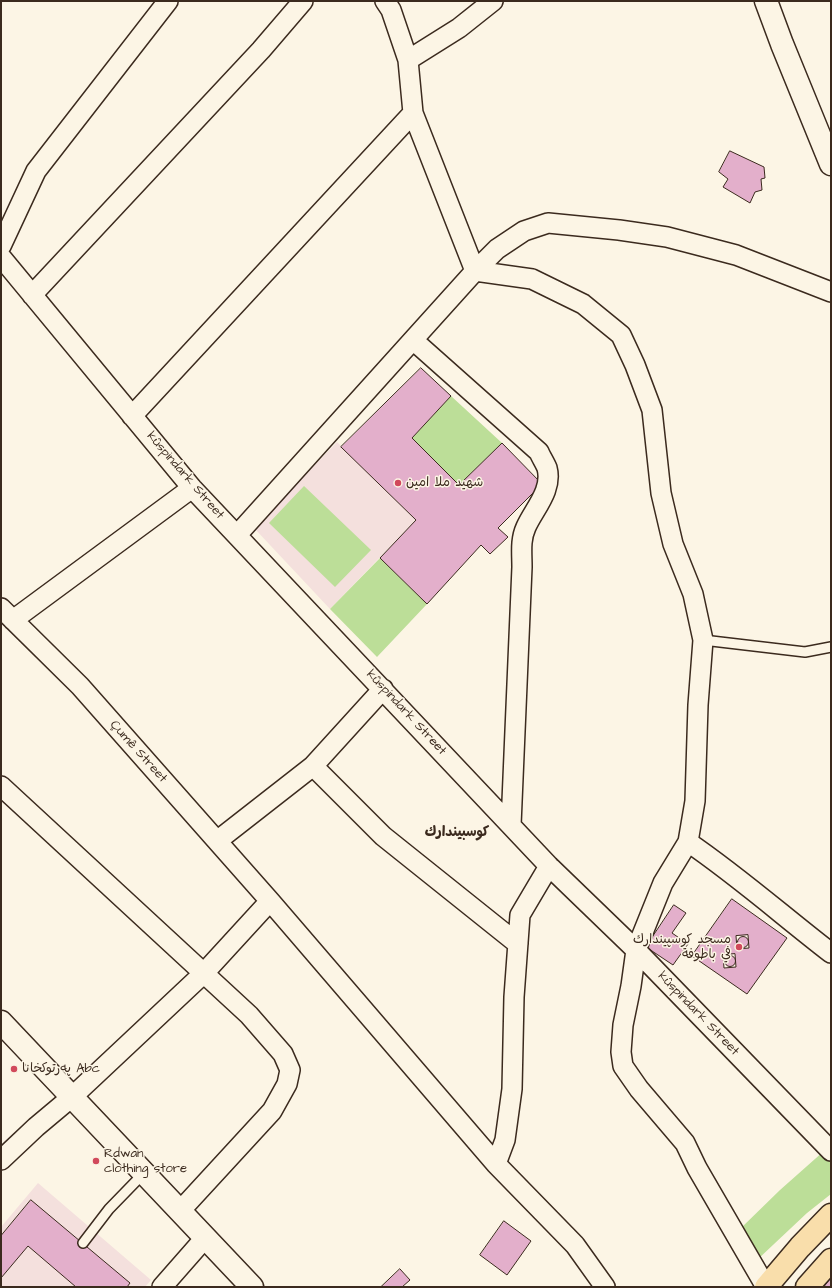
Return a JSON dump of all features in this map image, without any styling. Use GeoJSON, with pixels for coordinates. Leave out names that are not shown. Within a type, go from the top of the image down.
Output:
{"type":"FeatureCollection","features":[{"type":"Feature","properties":{"kind":"highway"},"geometry":{"type":"LineString","coordinates":[[766,1287],[800,1247],[831,1215]]}},
{"type":"Feature","properties":{"kind":"highway"},"geometry":{"type":"LineString","coordinates":[[807,1287],[831,1260]]}},
{"type":"Feature","properties":{"kind":"main road"},"geometry":{"type":"LineString","coordinates":[[766,1],[831,164]]}},
{"type":"Feature","properties":{"kind":"main road"},"geometry":{"type":"LineString","coordinates":[[1,1022],[252,1287]]}},
{"type":"Feature","properties":{"kind":"street"},"geometry":{"type":"LineString","coordinates":[[1,246],[36,171],[168,1]]}},
{"type":"Feature","properties":{"kind":"street"},"geometry":{"type":"LineString","coordinates":[[32,295],[260,50],[303,1]]}},
{"type":"Feature","properties":{"kind":"street"},"geometry":{"type":"LineString","coordinates":[[385,1],[391,10],[408,60],[413,113],[475,271]]}},
{"type":"Feature","properties":{"kind":"street"},"geometry":{"type":"LineString","coordinates":[[408,60],[459,28],[493,1]]}},
{"type":"Feature","properties":{"kind":"street"},"geometry":{"type":"LineString","coordinates":[[132,416],[413,113]]}},
{"type":"Feature","properties":{"kind":"street"},"geometry":{"type":"LineString","coordinates":[[237,535],[475,271],[497,249],[524,231],[548,223],[619,230],[667,237],[736,255],[831,292]]}},
{"type":"Feature","properties":{"kind":"street","name":"kûspindark Street"},"geometry":{"type":"LineString","coordinates":[[1,257],[192,488],[549,866],[636,950],[831,1151]]}},
{"type":"Feature","properties":{"kind":"street"},"geometry":{"type":"LineString","coordinates":[[475,271],[532,280],[583,304],[621,335],[652,410],[661,493],[673,544],[693,594],[703,640],[698,705],[695,800],[688,842],[663,883],[636,950],[623,1025],[621,1052],[623,1066],[639,1089],[685,1143],[697,1168],[766,1287]]}},
{"type":"Feature","properties":{"kind":"street"},"geometry":{"type":"LineString","coordinates":[[413,340],[539,452],[547,468],[548,480],[544,494],[526,528],[521,543],[522,567],[511,825]]}},
{"type":"Feature","properties":{"kind":"street"},"geometry":{"type":"LineString","coordinates":[[7,614],[192,488]]}},
{"type":"Feature","properties":{"kind":"street","name":"Çumê Street"},"geometry":{"type":"LineString","coordinates":[[7,614],[80,686],[270,901],[496,1164],[574,1245],[605,1287]]}},
{"type":"Feature","properties":{"kind":"street"},"geometry":{"type":"LineString","coordinates":[[217,841],[313,766],[383,689]]}},
{"type":"Feature","properties":{"kind":"street"},"geometry":{"type":"LineString","coordinates":[[313,766],[383,836],[518,944]]}},
{"type":"Feature","properties":{"kind":"street"},"geometry":{"type":"LineString","coordinates":[[1,786],[249,1014],[283,1054],[290,1070],[287,1084],[272,1111],[180,1211]]}},
{"type":"Feature","properties":{"kind":"street"},"geometry":{"type":"LineString","coordinates":[[688,842],[713,859],[791,923],[831,953]]}},
{"type":"Feature","properties":{"kind":"street"},"geometry":{"type":"LineString","coordinates":[[496,1164],[505,1140],[512,1089],[514,997],[520,914],[549,866]]}},
{"type":"Feature","properties":{"kind":"street"},"geometry":{"type":"LineString","coordinates":[[1,1160],[204,973],[270,901]]}},
{"type":"Feature","properties":{"kind":"street"},"geometry":{"type":"LineString","coordinates":[[162,1287],[205,1238]]}},
{"type":"Feature","properties":{"kind":"lane"},"geometry":{"type":"LineString","coordinates":[[703,640],[805,652],[831,647]]}},
{"type":"Feature","properties":{"kind":"lane"},"geometry":{"type":"LineString","coordinates":[[83,1243],[109,1209],[144,1172]]}},
{"type":"Feature","properties":{"kind":"shaded area"},"geometry":{"type":"Polygon","coordinates":[[[337,442],[416,520],[330,609],[254,528],[337,442]]]}},
{"type":"Feature","properties":{"kind":"shaded area"},"geometry":{"type":"Polygon","coordinates":[[[38,1183],[151,1280],[145,1287],[1,1287],[1,1227],[38,1183]]]}},
{"type":"Feature","properties":{"kind":"green space"},"geometry":{"type":"Polygon","coordinates":[[[451,396],[502,443],[459,485],[412,438],[451,396]]]}},
{"type":"Feature","properties":{"kind":"green space"},"geometry":{"type":"Polygon","coordinates":[[[304,486],[371,550],[335,587],[269,523],[304,486]]]}},
{"type":"Feature","properties":{"kind":"green space"},"geometry":{"type":"Polygon","coordinates":[[[380,558],[427,604],[377,657],[330,609],[380,558]]]}},
{"type":"Feature","properties":{"kind":"green space"},"geometry":{"type":"Polygon","coordinates":[[[824,1151],[831,1159],[831,1194],[807,1213],[757,1260],[740,1229],[780,1190],[824,1151]]]}},
{"type":"Feature","properties":{"kind":"building"},"geometry":{"type":"Polygon","coordinates":[[[730,151],[764,167],[765,178],[761,179],[762,190],[755,192],[750,203],[723,187],[728,179],[719,172],[730,151]]]}},
{"type":"Feature","properties":{"kind":"building"},"geometry":{"type":"Polygon","coordinates":[[[421,368],[451,396],[412,438],[459,485],[502,443],[542,484],[498,528],[508,537],[490,554],[481,545],[427,604],[380,558],[416,520],[341,447],[421,368]]]}},
{"type":"Feature","properties":{"kind":"building","name":"مسجد كوسپيندارك في باطوفة"},"geometry":{"type":"Polygon","coordinates":[[[732,899],[787,938],[747,994],[692,956],[732,899]]]}},
{"type":"Feature","properties":{"kind":"building"},"geometry":{"type":"Polygon","coordinates":[[[674,905],[686,913],[672,933],[688,944],[673,965],[646,947],[674,905]]]}},
{"type":"Feature","properties":{"kind":"building"},"geometry":{"type":"Polygon","coordinates":[[[748,935],[749,948],[737,949],[736,936],[748,935]]]}},
{"type":"Feature","properties":{"kind":"building"},"geometry":{"type":"Polygon","coordinates":[[[741,937],[745,937],[747,938],[747,946],[741,947],[738,944],[738,940],[741,937]]]}},
{"type":"Feature","properties":{"kind":"building"},"geometry":{"type":"Polygon","coordinates":[[[735,954],[736,967],[724,968],[723,955],[735,954]]]}},
{"type":"Feature","properties":{"kind":"building"},"geometry":{"type":"Polygon","coordinates":[[[728,956],[732,956],[734,957],[734,965],[728,966],[725,963],[725,959],[728,956]]]}},
{"type":"Feature","properties":{"kind":"building"},"geometry":{"type":"Polygon","coordinates":[[[31,1200],[130,1283],[127,1287],[76,1287],[28,1246],[1,1278],[1,1236],[31,1200]]]}},
{"type":"Feature","properties":{"kind":"building"},"geometry":{"type":"Polygon","coordinates":[[[504,1221],[531,1241],[507,1275],[480,1255],[504,1221]]]}},
{"type":"Feature","properties":{"kind":"building"},"geometry":{"type":"Polygon","coordinates":[[[400,1269],[410,1280],[402,1287],[381,1287],[400,1269]]]}},
{"type":"Feature","properties":{"kind":"building"},"geometry":{"type":"Polygon","coordinates":[[[831,1278],[831,1287],[824,1287],[831,1278]]]}},
{"type":"Feature","properties":{"kind":"place","name":"شهيد ملا امين"},"geometry":{"type":"Point","coordinates":[398,483]}},
{"type":"Feature","properties":{"kind":"place","name":"مسجد كوسپيندارك في باطوفة"},"geometry":{"type":"Point","coordinates":[739,947]}},
{"type":"Feature","properties":{"kind":"place","name":"په‌رتوكخانا Abc"},"geometry":{"type":"Point","coordinates":[14,1069]}},
{"type":"Feature","properties":{"kind":"place","name":"Rdwan clothing store"},"geometry":{"type":"Point","coordinates":[96,1161]}},
{"type":"Feature","properties":{"kind":"district","name":"كوسبيندارك"},"geometry":{"type":"Point","coordinates":[457,833]}}]}
